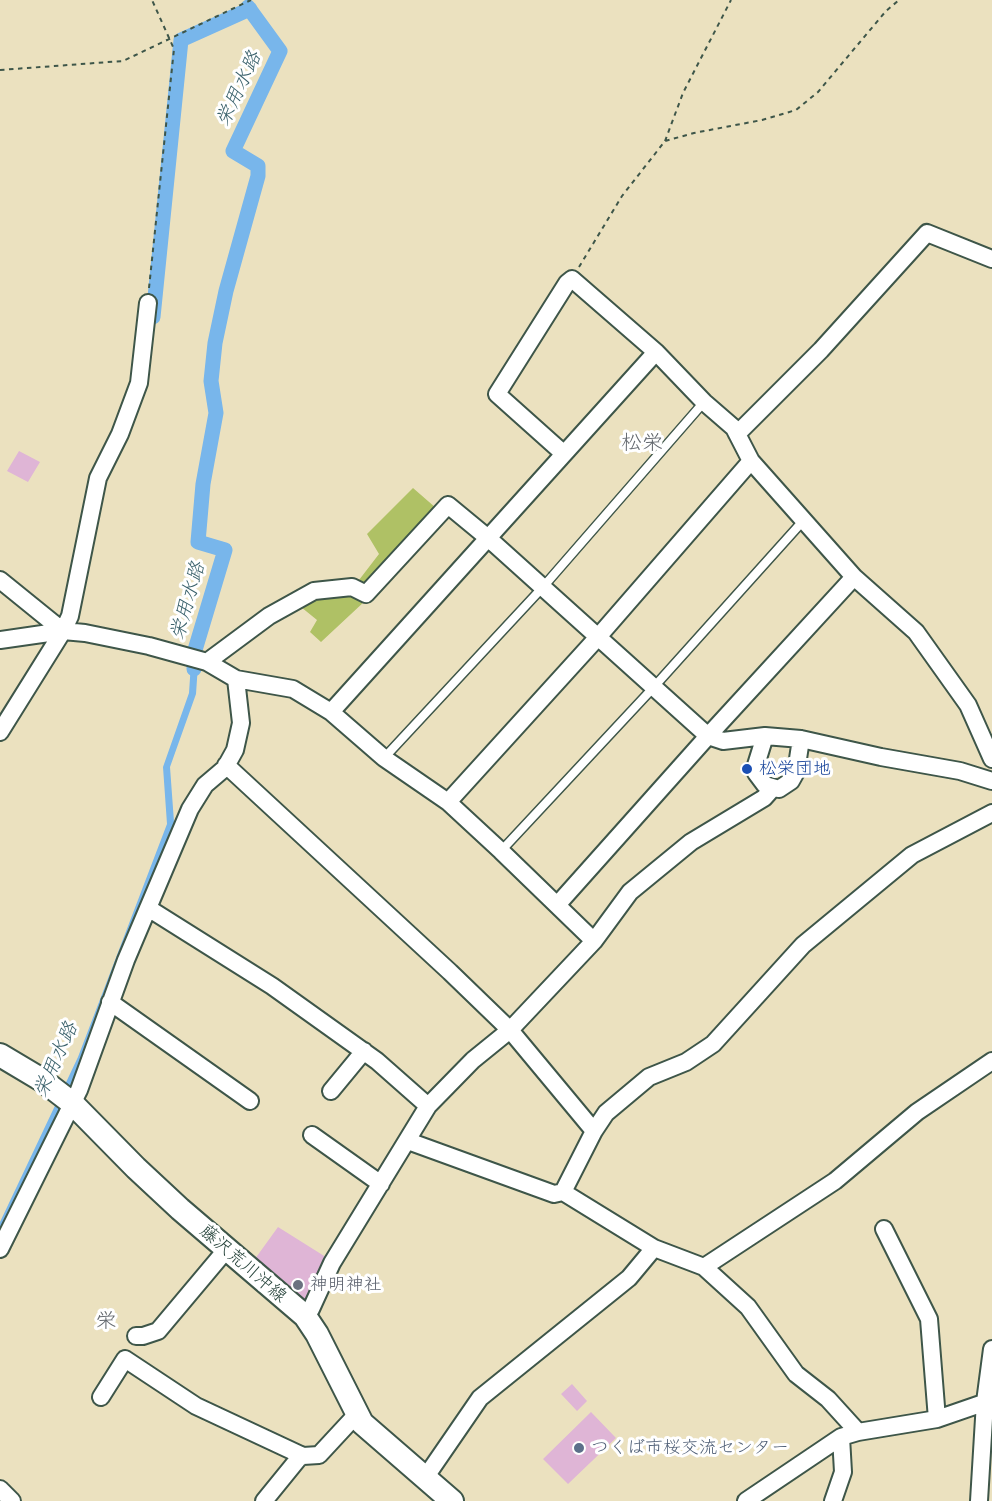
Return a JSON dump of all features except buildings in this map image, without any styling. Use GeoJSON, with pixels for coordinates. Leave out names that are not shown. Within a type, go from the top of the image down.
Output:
{"type":"FeatureCollection","features":[{"type":"Feature","properties":{"kind":"main road","name":"藤沢荒川沖線"},"geometry":{"type":"LineString","coordinates":[[0,1055],[42,1080],[72,1103],[136,1168],[226,1250],[305,1316],[317,1334],[362,1423],[429,1488],[452,1501]]}},
{"type":"Feature","properties":{"kind":"street"},"geometry":{"type":"LineString","coordinates":[[737,434],[821,350],[927,233],[992,259]]}},
{"type":"Feature","properties":{"kind":"street"},"geometry":{"type":"LineString","coordinates":[[563,453],[497,394],[567,283],[572,279],[656,352],[704,402],[734,428],[751,461],[803,521],[854,577],[916,632],[968,705],[992,759]]}},
{"type":"Feature","properties":{"kind":"street"},"geometry":{"type":"LineString","coordinates":[[0,732],[70,616],[98,478],[120,434],[140,383],[148,303]]}},
{"type":"Feature","properties":{"kind":"street"},"geometry":{"type":"LineString","coordinates":[[331,712],[656,352]]}},
{"type":"Feature","properties":{"kind":"street"},"geometry":{"type":"LineString","coordinates":[[448,802],[598,638],[751,461]]}},
{"type":"Feature","properties":{"kind":"street"},"geometry":{"type":"LineString","coordinates":[[207,662],[269,616],[314,591],[352,587],[366,594],[448,506],[488,538],[708,736],[723,741],[765,736],[801,739],[881,757],[960,771],[992,781]]}},
{"type":"Feature","properties":{"kind":"street"},"geometry":{"type":"LineString","coordinates":[[558,904],[854,577]]}},
{"type":"Feature","properties":{"kind":"street"},"geometry":{"type":"LineString","coordinates":[[0,580],[63,631]]}},
{"type":"Feature","properties":{"kind":"street"},"geometry":{"type":"LineString","coordinates":[[0,640],[63,631],[85,633],[207,662],[236,679],[293,688],[331,712],[384,758],[448,802],[558,904],[594,941]]}},
{"type":"Feature","properties":{"kind":"street"},"geometry":{"type":"LineString","coordinates":[[0,1249],[80,1090],[110,1002],[190,809],[205,785],[226,765],[235,750],[241,723],[236,679]]}},
{"type":"Feature","properties":{"kind":"street"},"geometry":{"type":"LineString","coordinates":[[765,736],[756,765],[756,774],[765,785],[772,789],[779,789],[791,781],[795,772],[801,739]]}},
{"type":"Feature","properties":{"kind":"street"},"geometry":{"type":"LineString","coordinates":[[226,765],[510,1030],[594,1131]]}},
{"type":"Feature","properties":{"kind":"street"},"geometry":{"type":"LineString","coordinates":[[305,1316],[311,1309],[332,1263],[428,1106],[473,1060],[510,1030],[594,941],[630,892],[691,842],[764,798],[772,789]]}},
{"type":"Feature","properties":{"kind":"street"},"geometry":{"type":"LineString","coordinates":[[563,1192],[594,1131],[606,1113],[649,1077],[686,1062],[713,1044],[803,945],[912,855],[992,813]]}},
{"type":"Feature","properties":{"kind":"street"},"geometry":{"type":"LineString","coordinates":[[148,908],[272,986],[364,1051],[428,1106]]}},
{"type":"Feature","properties":{"kind":"street"},"geometry":{"type":"LineString","coordinates":[[110,1002],[250,1101]]}},
{"type":"Feature","properties":{"kind":"street"},"geometry":{"type":"LineString","coordinates":[[331,1091],[364,1051]]}},
{"type":"Feature","properties":{"kind":"street"},"geometry":{"type":"LineString","coordinates":[[704,1267],[835,1181],[917,1112],[992,1061]]}},
{"type":"Feature","properties":{"kind":"street"},"geometry":{"type":"LineString","coordinates":[[312,1134],[381,1184]]}},
{"type":"Feature","properties":{"kind":"street"},"geometry":{"type":"LineString","coordinates":[[408,1141],[554,1194],[563,1192],[654,1248],[704,1267],[748,1307],[796,1374],[828,1399],[858,1432]]}},
{"type":"Feature","properties":{"kind":"street"},"geometry":{"type":"LineString","coordinates":[[884,1229],[929,1319],[937,1419]]}},
{"type":"Feature","properties":{"kind":"street"},"geometry":{"type":"LineString","coordinates":[[429,1488],[480,1398],[629,1278],[654,1248]]}},
{"type":"Feature","properties":{"kind":"street"},"geometry":{"type":"LineString","coordinates":[[136,1336],[158,1331],[226,1250]]}},
{"type":"Feature","properties":{"kind":"street"},"geometry":{"type":"LineString","coordinates":[[979,1501],[992,1349]]}},
{"type":"Feature","properties":{"kind":"street"},"geometry":{"type":"LineString","coordinates":[[101,1397],[125,1359],[196,1406],[303,1456],[319,1455],[357,1414]]}},
{"type":"Feature","properties":{"kind":"street"},"geometry":{"type":"LineString","coordinates":[[746,1501],[841,1437],[937,1419],[989,1401]]}},
{"type":"Feature","properties":{"kind":"street"},"geometry":{"type":"LineString","coordinates":[[833,1501],[843,1472],[841,1437]]}},
{"type":"Feature","properties":{"kind":"street"},"geometry":{"type":"LineString","coordinates":[[264,1501],[294,1462],[303,1456]]}},
{"type":"Feature","properties":{"kind":"street"},"geometry":{"type":"LineString","coordinates":[[0,1489],[12,1501]]}},
{"type":"Feature","properties":{"kind":"lane"},"geometry":{"type":"LineString","coordinates":[[384,758],[543,587],[704,402]]}},
{"type":"Feature","properties":{"kind":"lane"},"geometry":{"type":"LineString","coordinates":[[501,850],[653,688],[803,521]]}},
{"type":"Feature","properties":{"kind":"path"},"geometry":{"type":"LineString","coordinates":[[148,303],[174,49],[152,0]]}},
{"type":"Feature","properties":{"kind":"path"},"geometry":{"type":"LineString","coordinates":[[0,70],[123,61],[251,0]]}},
{"type":"Feature","properties":{"kind":"path"},"geometry":{"type":"LineString","coordinates":[[572,279],[622,196],[665,141],[682,93],[731,0]]}},
{"type":"Feature","properties":{"kind":"path"},"geometry":{"type":"LineString","coordinates":[[665,141],[762,120],[796,110],[818,92],[886,11],[899,0]]}},
{"type":"Feature","properties":{"kind":"green space"},"geometry":{"type":"Polygon","coordinates":[[[413,488],[436,508],[367,587],[359,580],[379,554],[367,534],[413,488]]]}},
{"type":"Feature","properties":{"kind":"green space"},"geometry":{"type":"Polygon","coordinates":[[[352,592],[365,601],[321,642],[310,632],[317,620],[301,607],[319,595],[352,592]]]}},
{"type":"Feature","properties":{"kind":"water"},"geometry":{"type":"Polygon","coordinates":[[[192,648],[199,650],[196,694],[170,767],[174,822],[85,1060],[0,1237],[0,1222],[78,1057],[167,824],[163,767],[189,693],[192,648]]]}},
{"type":"Feature","properties":{"kind":"waterway","name":"栄用水路"},"geometry":{"type":"LineString","coordinates":[[194,669],[195,650],[225,550],[198,542],[203,484],[216,413],[211,381],[215,343],[226,291],[258,176],[258,166],[233,151],[280,51],[248,7]]}},
{"type":"Feature","properties":{"kind":"waterway"},"geometry":{"type":"LineString","coordinates":[[153,317],[181,40],[250,9]]}},
{"type":"Feature","properties":{"kind":"place","name":"松栄団地"},"geometry":{"type":"Point","coordinates":[747,769]}},
{"type":"Feature","properties":{"kind":"place","name":"神明神社"},"geometry":{"type":"Point","coordinates":[298,1285]}},
{"type":"Feature","properties":{"kind":"place","name":"つくば市桜交流センター"},"geometry":{"type":"Point","coordinates":[579,1448]}},
{"type":"Feature","properties":{"kind":"district","name":"松栄"},"geometry":{"type":"Point","coordinates":[642,443]}},
{"type":"Feature","properties":{"kind":"district","name":"栄"},"geometry":{"type":"Point","coordinates":[106,1321]}}]}
